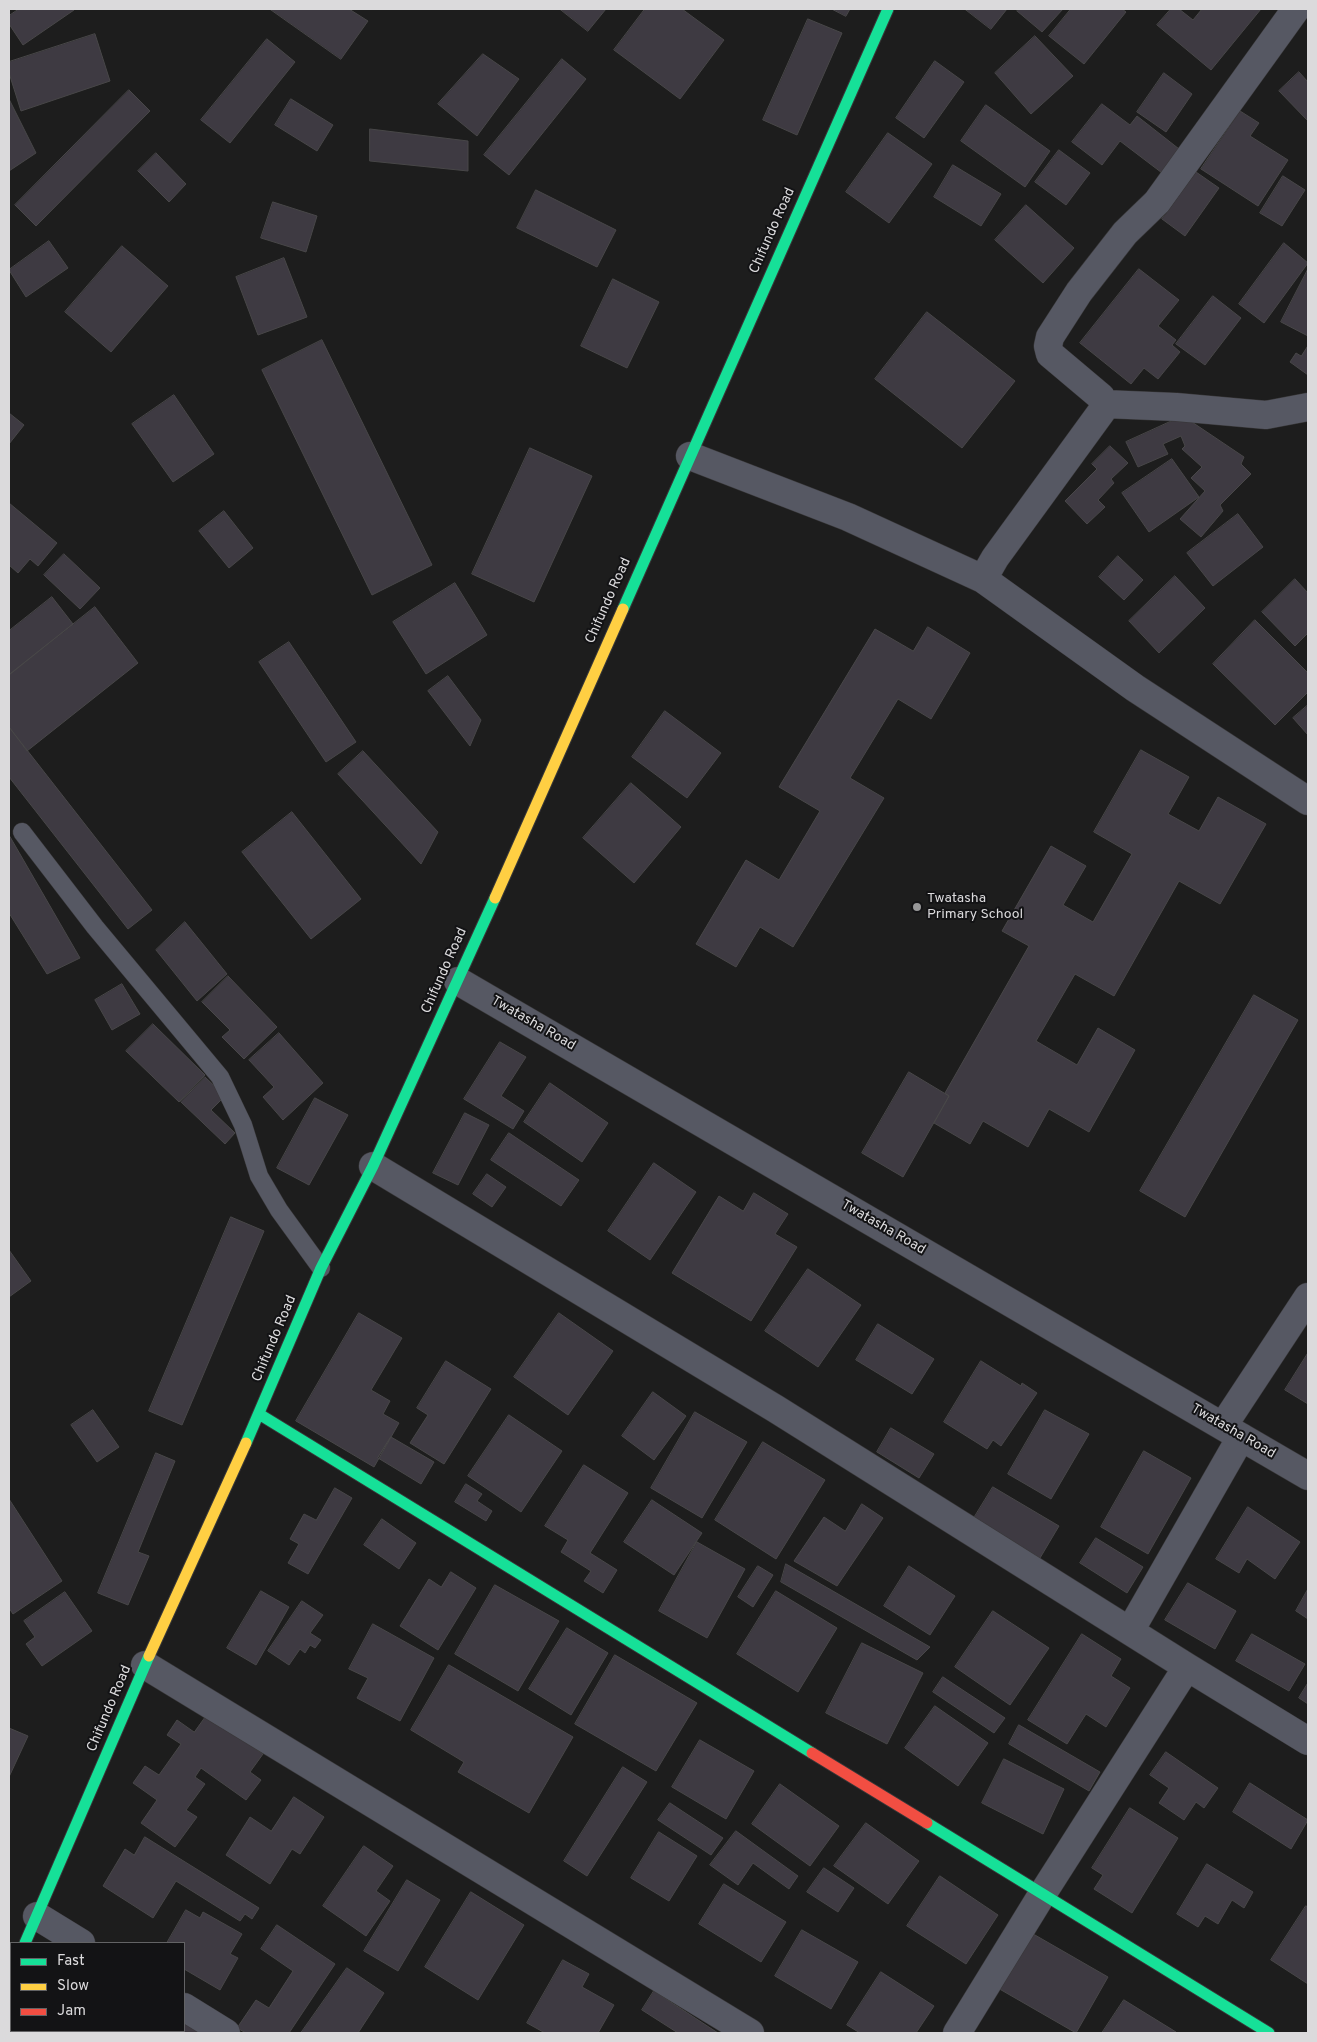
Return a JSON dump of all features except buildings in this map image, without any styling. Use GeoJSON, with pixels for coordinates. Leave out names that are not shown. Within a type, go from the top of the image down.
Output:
{"type":"FeatureCollection","features":[{"type":"Feature","properties":{"kind":"street","name":"Chifundo Road"},"geometry":{"type":"LineString","coordinates":[[25,1942],[145,1665],[259,1414],[321,1268],[373,1166],[458,981],[888,9]]}},
{"type":"Feature","properties":{"kind":"street"},"geometry":{"type":"LineString","coordinates":[[983,579],[995,558],[1102,411],[1104,404],[1101,396],[1050,354],[1048,346],[1050,337],[1079,292],[1125,233],[1157,202],[1296,9]]}},
{"type":"Feature","properties":{"kind":"street"},"geometry":{"type":"LineString","coordinates":[[1104,404],[1176,407],[1266,415],[1308,407]]}},
{"type":"Feature","properties":{"kind":"street"},"geometry":{"type":"LineString","coordinates":[[690,456],[848,517],[983,579],[1135,688],[1308,801]]}},
{"type":"Feature","properties":{"kind":"street","name":"Twatasha Road"},"geometry":{"type":"LineString","coordinates":[[458,981],[1308,1476]]}},
{"type":"Feature","properties":{"kind":"street"},"geometry":{"type":"LineString","coordinates":[[373,1166],[776,1409],[1187,1667],[1308,1740]]}},
{"type":"Feature","properties":{"kind":"street"},"geometry":{"type":"LineString","coordinates":[[1130,1631],[1232,1431],[1308,1297]]}},
{"type":"Feature","properties":{"kind":"street"},"geometry":{"type":"LineString","coordinates":[[259,1414],[1269,2033]]}},
{"type":"Feature","properties":{"kind":"street"},"geometry":{"type":"LineString","coordinates":[[145,1665],[750,2033]]}},
{"type":"Feature","properties":{"kind":"street"},"geometry":{"type":"LineString","coordinates":[[957,2033],[1043,1893],[1187,1667]]}},
{"type":"Feature","properties":{"kind":"street"},"geometry":{"type":"LineString","coordinates":[[37,1916],[79,1942]]}},
{"type":"Feature","properties":{"kind":"street"},"geometry":{"type":"LineString","coordinates":[[185,2008],[226,2033]]}},
{"type":"Feature","properties":{"kind":"lane"},"geometry":{"type":"LineString","coordinates":[[22,832],[95,927],[220,1077],[243,1125],[259,1176],[279,1210],[321,1268]]}},
{"type":"Feature","properties":{"kind":"traffic: fast"},"geometry":{"type":"LineString","coordinates":[[623,609],[888,9]]}},
{"type":"Feature","properties":{"kind":"traffic: fast"},"geometry":{"type":"LineString","coordinates":[[246,1443],[321,1268],[373,1166],[495,898]]}},
{"type":"Feature","properties":{"kind":"traffic: fast"},"geometry":{"type":"LineString","coordinates":[[259,1414],[812,1753]]}},
{"type":"Feature","properties":{"kind":"traffic: fast"},"geometry":{"type":"LineString","coordinates":[[25,1942],[149,1656]]}},
{"type":"Feature","properties":{"kind":"traffic: fast"},"geometry":{"type":"LineString","coordinates":[[927,1823],[1269,2033]]}},
{"type":"Feature","properties":{"kind":"traffic: slow"},"geometry":{"type":"LineString","coordinates":[[495,898],[623,609]]}},
{"type":"Feature","properties":{"kind":"traffic: slow"},"geometry":{"type":"LineString","coordinates":[[149,1656],[246,1443]]}},
{"type":"Feature","properties":{"kind":"traffic: jam"},"geometry":{"type":"LineString","coordinates":[[812,1753],[927,1823]]}},
{"type":"Feature","properties":{"kind":"place","name":"Twatasha Primary School"},"geometry":{"type":"Point","coordinates":[917,907]}}]}
